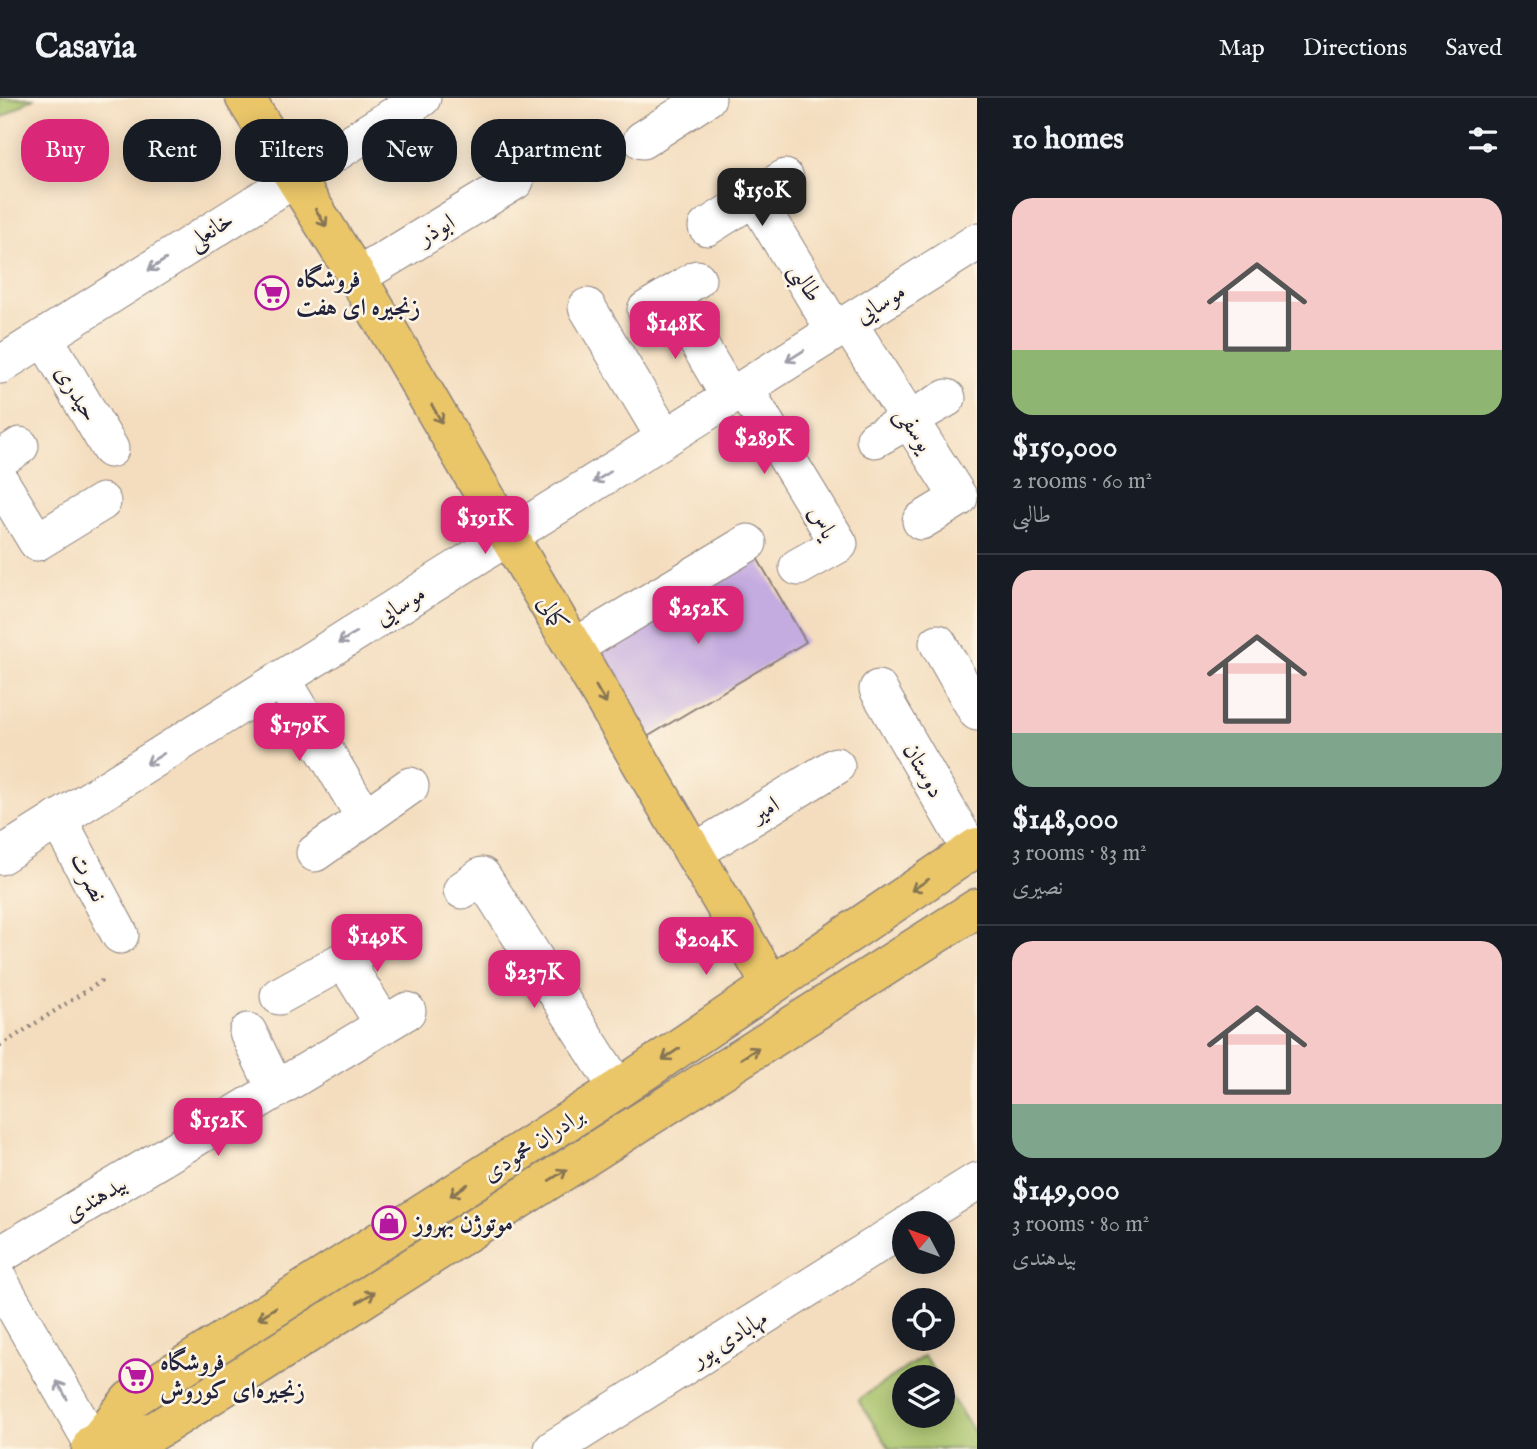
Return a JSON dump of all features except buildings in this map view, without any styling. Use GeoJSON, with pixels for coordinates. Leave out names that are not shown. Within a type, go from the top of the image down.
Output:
{"type":"FeatureCollection","features":[{"type":"Feature","properties":{"kind":"main road","name":"کمالی"},"geometry":{"type":"LineString","coordinates":[[245,98],[259,119]]}},
{"type":"Feature","properties":{"kind":"main road","name":"کمالی"},"geometry":{"type":"LineString","coordinates":[[299,182],[358,277],[771,985]]}},
{"type":"Feature","properties":{"kind":"main road","name":"برادران محمودی"},"geometry":{"type":"LineString","coordinates":[[93,1447],[130,1400],[618,1089],[771,985],[975,853]]}},
{"type":"Feature","properties":{"kind":"main road","name":"برادران محمودی"},"geometry":{"type":"LineString","coordinates":[[93,1447],[155,1431],[977,908]]}},
{"type":"Feature","properties":{"kind":"main road"},"geometry":{"type":"LineString","coordinates":[[702,1032],[728,1001],[738,979],[740,934]]}},
{"type":"Feature","properties":{"kind":"street","name":"خانعلی"},"geometry":{"type":"LineString","coordinates":[[348,143],[422,98]]}},
{"type":"Feature","properties":{"kind":"street"},"geometry":{"type":"LineString","coordinates":[[642,140],[694,102]]}},
{"type":"Feature","properties":{"kind":"street"},"geometry":{"type":"LineString","coordinates":[[707,227],[785,178]]}},
{"type":"Feature","properties":{"kind":"street","name":"خانعلی"},"geometry":{"type":"LineString","coordinates":[[0,365],[284,182]]}},
{"type":"Feature","properties":{"kind":"street","name":"ابوذر"},"geometry":{"type":"LineString","coordinates":[[358,277],[513,182]]}},
{"type":"Feature","properties":{"kind":"street","name":"طالبی"},"geometry":{"type":"LineString","coordinates":[[755,198],[841,327]]}},
{"type":"Feature","properties":{"kind":"street","name":"موسایی"},"geometry":{"type":"LineString","coordinates":[[0,856],[977,242]]}},
{"type":"Feature","properties":{"kind":"street"},"geometry":{"type":"LineString","coordinates":[[671,295],[737,393]]}},
{"type":"Feature","properties":{"kind":"street"},"geometry":{"type":"LineString","coordinates":[[587,307],[665,438]]}},
{"type":"Feature","properties":{"kind":"street","name":"یوسفی"},"geometry":{"type":"LineString","coordinates":[[841,327],[909,421],[967,492],[921,521]]}},
{"type":"Feature","properties":{"kind":"street","name":"حیدری"},"geometry":{"type":"LineString","coordinates":[[44,338],[110,449]]}},
{"type":"Feature","properties":{"kind":"street","name":"یاس"},"geometry":{"type":"LineString","coordinates":[[737,393],[839,544],[798,568]]}},
{"type":"Feature","properties":{"kind":"street"},"geometry":{"type":"LineString","coordinates":[[875,439],[947,398]]}},
{"type":"Feature","properties":{"kind":"street"},"geometry":{"type":"LineString","coordinates":[[0,481],[37,542],[102,502]]}},
{"type":"Feature","properties":{"kind":"street"},"geometry":{"type":"LineString","coordinates":[[573,648],[748,543]]}},
{"type":"Feature","properties":{"kind":"street"},"geometry":{"type":"LineString","coordinates":[[938,643],[977,712]]}},
{"type":"Feature","properties":{"kind":"street"},"geometry":{"type":"LineString","coordinates":[[282,679],[365,818]]}},
{"type":"Feature","properties":{"kind":"street","name":"دوستان"},"geometry":{"type":"LineString","coordinates":[[878,689],[975,853]]}},
{"type":"Feature","properties":{"kind":"street","name":"امیر"},"geometry":{"type":"LineString","coordinates":[[694,853],[836,766]]}},
{"type":"Feature","properties":{"kind":"street"},"geometry":{"type":"LineString","coordinates":[[315,853],[411,786]]}},
{"type":"Feature","properties":{"kind":"street","name":"نصرت"},"geometry":{"type":"LineString","coordinates":[[58,819],[120,935]]}},
{"type":"Feature","properties":{"kind":"street"},"geometry":{"type":"LineString","coordinates":[[462,890],[482,876],[618,1089]]}},
{"type":"Feature","properties":{"kind":"street"},"geometry":{"type":"LineString","coordinates":[[279,996],[377,939]]}},
{"type":"Feature","properties":{"kind":"street","name":"بیدهندی"},"geometry":{"type":"LineString","coordinates":[[0,1255],[395,1018],[344,960]]}},
{"type":"Feature","properties":{"kind":"street"},"geometry":{"type":"LineString","coordinates":[[248,1032],[276,1090]]}},
{"type":"Feature","properties":{"kind":"street"},"geometry":{"type":"LineString","coordinates":[[929,1211],[977,1181]]}},
{"type":"Feature","properties":{"kind":"street","name":"مهابادی پور"},"geometry":{"type":"LineString","coordinates":[[553,1449],[892,1235]]}},
{"type":"Feature","properties":{"kind":"street"},"geometry":{"type":"LineString","coordinates":[[0,1282],[93,1447]]}},
{"type":"Feature","properties":{"kind":"path"},"geometry":{"type":"LineString","coordinates":[[0,1046],[103,980]]}},
{"type":"Feature","properties":{"kind":"green space"},"geometry":{"type":"Polygon","coordinates":[[[0,98],[33,98],[0,119],[0,98]]]}},
{"type":"Feature","properties":{"kind":"green space"},"geometry":{"type":"Polygon","coordinates":[[[924,1356],[930,1365],[910,1365],[924,1356]]]}},
{"type":"Feature","properties":{"kind":"green space"},"geometry":{"type":"Polygon","coordinates":[[[892,1377],[892,1428],[955,1428],[955,1403],[977,1436],[977,1449],[890,1449],[858,1400],[892,1377]]]}},
{"type":"Feature","properties":{"kind":"place","name":"فروشگاه زنجیره ای هفت"},"geometry":{"type":"Point","coordinates":[272,293]}},
{"type":"Feature","properties":{"kind":"place","name":"موتوژن بهروز"},"geometry":{"type":"Point","coordinates":[389,1223]}},
{"type":"Feature","properties":{"kind":"place","name":"فروشگاه زنجیره‌ای کوروش"},"geometry":{"type":"Point","coordinates":[136,1376]}}]}
